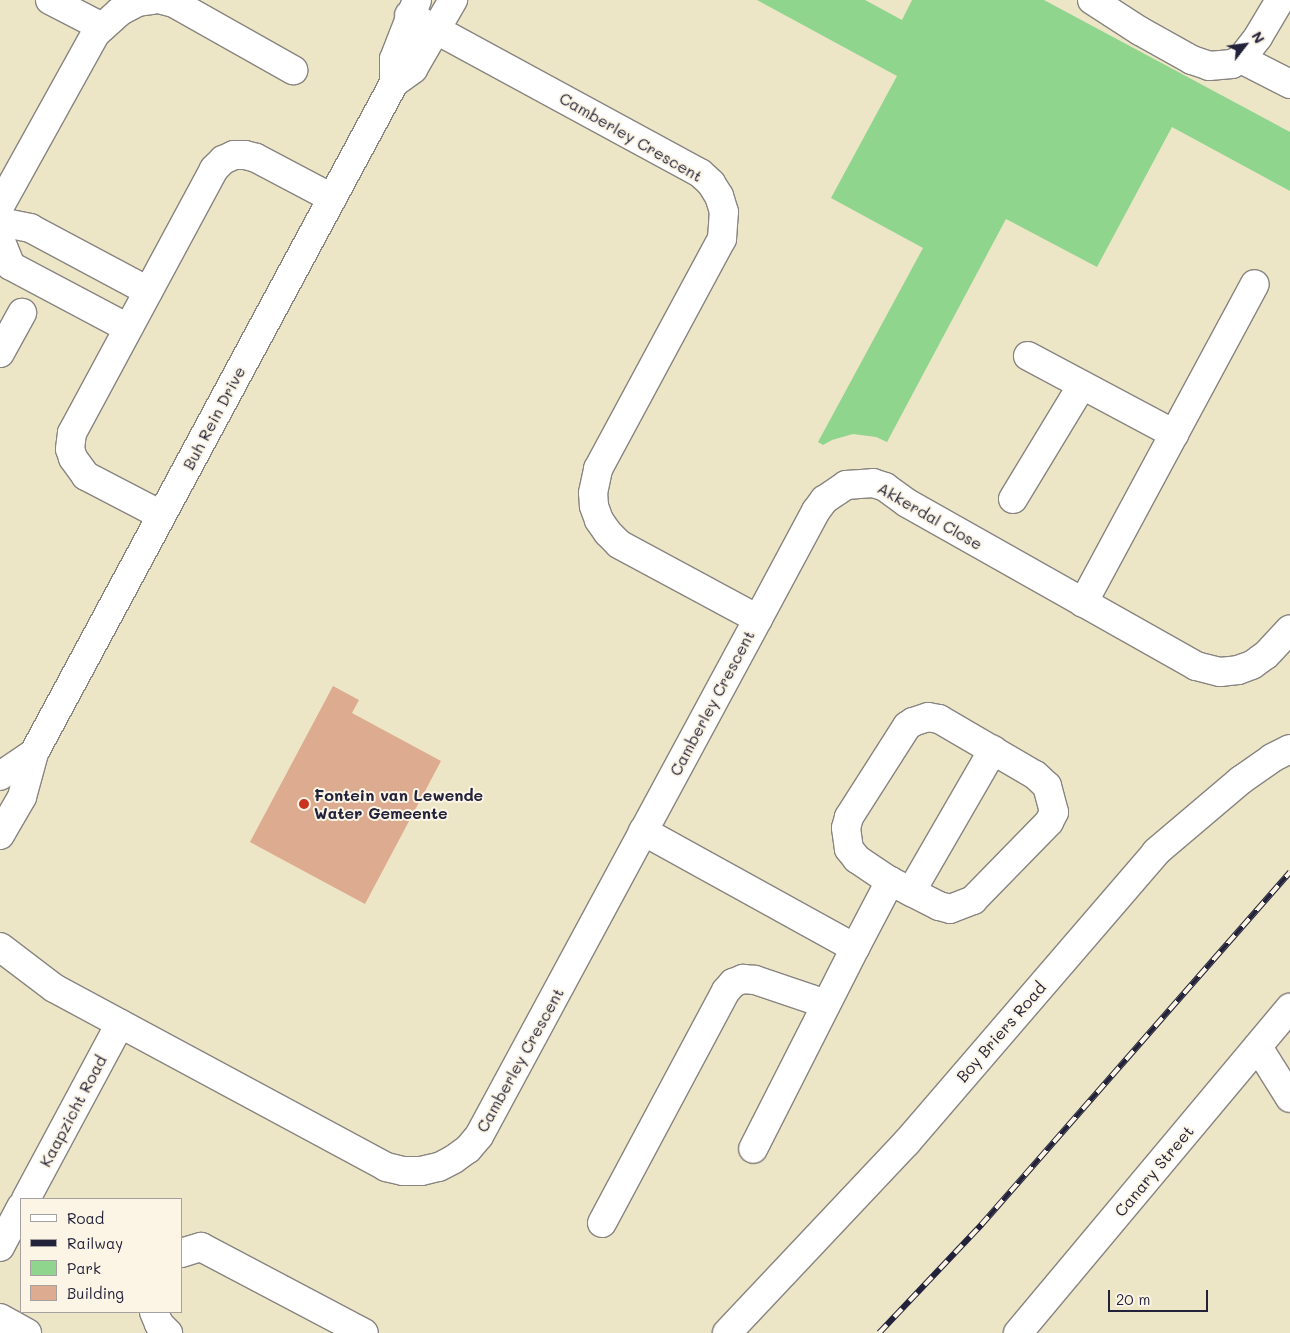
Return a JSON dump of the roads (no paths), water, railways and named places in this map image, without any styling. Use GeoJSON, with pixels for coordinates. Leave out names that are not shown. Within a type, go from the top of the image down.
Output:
{"type":"FeatureCollection","features":[{"type":"Feature","properties":{"kind":"street"},"geometry":{"type":"LineString","coordinates":[[50,0],[102,26]]}},
{"type":"Feature","properties":{"kind":"street"},"geometry":{"type":"LineString","coordinates":[[0,206],[96,33],[119,12],[153,0]]}},
{"type":"Feature","properties":{"kind":"street"},"geometry":{"type":"LineString","coordinates":[[162,0],[174,4],[293,70]]}},
{"type":"Feature","properties":{"kind":"street","name":"Buh Rein Drive"},"geometry":{"type":"LineString","coordinates":[[0,835],[22,797],[34,754],[394,82],[413,69],[453,0]]}},
{"type":"Feature","properties":{"kind":"street"},"geometry":{"type":"LineString","coordinates":[[1092,0],[1140,31],[1192,60],[1209,66],[1232,64],[1242,59],[1258,37],[1280,0]]}},
{"type":"Feature","properties":{"kind":"street","name":"Buh Rein Drive"},"geometry":{"type":"LineString","coordinates":[[394,82],[394,59],[413,7]]}},
{"type":"Feature","properties":{"kind":"street","name":"Camberley Crescent"},"geometry":{"type":"LineString","coordinates":[[0,947],[54,988],[386,1167],[403,1171],[421,1171],[439,1167],[454,1160],[468,1149],[479,1136],[758,619],[619,544],[599,520],[594,506],[593,493],[598,469],[722,239],[724,212],[720,196],[711,183],[700,173],[436,29],[413,7]]}},
{"type":"Feature","properties":{"kind":"street"},"geometry":{"type":"LineString","coordinates":[[1242,59],[1290,84]]}},
{"type":"Feature","properties":{"kind":"street"},"geometry":{"type":"LineString","coordinates":[[162,516],[86,476],[78,468],[70,450],[72,433],[128,328],[214,169],[223,160],[234,155],[256,158],[332,198]]}},
{"type":"Feature","properties":{"kind":"street"},"geometry":{"type":"LineString","coordinates":[[0,222],[30,228],[148,291]]}},
{"type":"Feature","properties":{"kind":"street"},"geometry":{"type":"LineString","coordinates":[[0,238],[11,266],[128,328]]}},
{"type":"Feature","properties":{"kind":"street"},"geometry":{"type":"LineString","coordinates":[[1083,603],[1255,284]]}},
{"type":"Feature","properties":{"kind":"street"},"geometry":{"type":"LineString","coordinates":[[0,353],[22,313]]}},
{"type":"Feature","properties":{"kind":"street"},"geometry":{"type":"LineString","coordinates":[[1028,356],[1174,434]]}},
{"type":"Feature","properties":{"kind":"street"},"geometry":{"type":"LineString","coordinates":[[1013,499],[1082,385]]}},
{"type":"Feature","properties":{"kind":"street","name":"Akkerdal Close"},"geometry":{"type":"LineString","coordinates":[[758,619],[816,511],[824,500],[846,486],[873,483],[886,487],[907,503],[1196,666],[1220,672],[1238,670],[1252,665],[1266,655],[1290,629]]}},
{"type":"Feature","properties":{"kind":"street"},"geometry":{"type":"LineString","coordinates":[[920,718],[940,719],[1035,775],[1046,786],[1054,812],[1049,822],[972,900],[950,909],[900,886],[857,859],[849,849],[846,828],[849,817],[907,726],[920,718]]}},
{"type":"Feature","properties":{"kind":"street","name":"Boy Briers Road"},"geometry":{"type":"LineString","coordinates":[[727,1333],[907,1142],[1156,852],[1241,780],[1272,758],[1290,749]]}},
{"type":"Feature","properties":{"kind":"street"},"geometry":{"type":"LineString","coordinates":[[753,1148],[855,948],[993,750]]}},
{"type":"Feature","properties":{"kind":"street","name":"Buh Rein Drive"},"geometry":{"type":"LineString","coordinates":[[0,776],[34,754]]}},
{"type":"Feature","properties":{"kind":"street"},"geometry":{"type":"LineString","coordinates":[[644,831],[855,948]]}},
{"type":"Feature","properties":{"kind":"street","name":"Camberley Crescent"},"geometry":{"type":"LineString","coordinates":[[0,969],[54,988]]}},
{"type":"Feature","properties":{"kind":"street"},"geometry":{"type":"LineString","coordinates":[[602,1223],[726,990],[733,982],[743,979],[755,980],[826,1004]]}},
{"type":"Feature","properties":{"kind":"street","name":"Canary Street"},"geometry":{"type":"LineString","coordinates":[[1018,1333],[1290,1008]]}},
{"type":"Feature","properties":{"kind":"street","name":"Kaapzicht Road"},"geometry":{"type":"LineString","coordinates":[[27,1198],[120,1024]]}},
{"type":"Feature","properties":{"kind":"street"},"geometry":{"type":"LineString","coordinates":[[1258,1048],[1290,1098]]}},
{"type":"Feature","properties":{"kind":"street"},"geometry":{"type":"LineString","coordinates":[[0,1247],[20,1210]]}},
{"type":"Feature","properties":{"kind":"street"},"geometry":{"type":"LineString","coordinates":[[182,1253],[201,1247],[364,1333]]}},
{"type":"Feature","properties":{"kind":"street"},"geometry":{"type":"LineString","coordinates":[[154,1313],[159,1324],[168,1333]]}},
{"type":"Feature","properties":{"kind":"street"},"geometry":{"type":"LineString","coordinates":[[0,1318],[27,1333]]}},
{"type":"Feature","properties":{"kind":"railway"},"geometry":{"type":"LineString","coordinates":[[879,1333],[981,1225],[1290,872]]}},
{"type":"Feature","properties":{"kind":"place","name":"Fontein van Lewende Water Gemeente"},"geometry":{"type":"Point","coordinates":[304,804]}}]}
